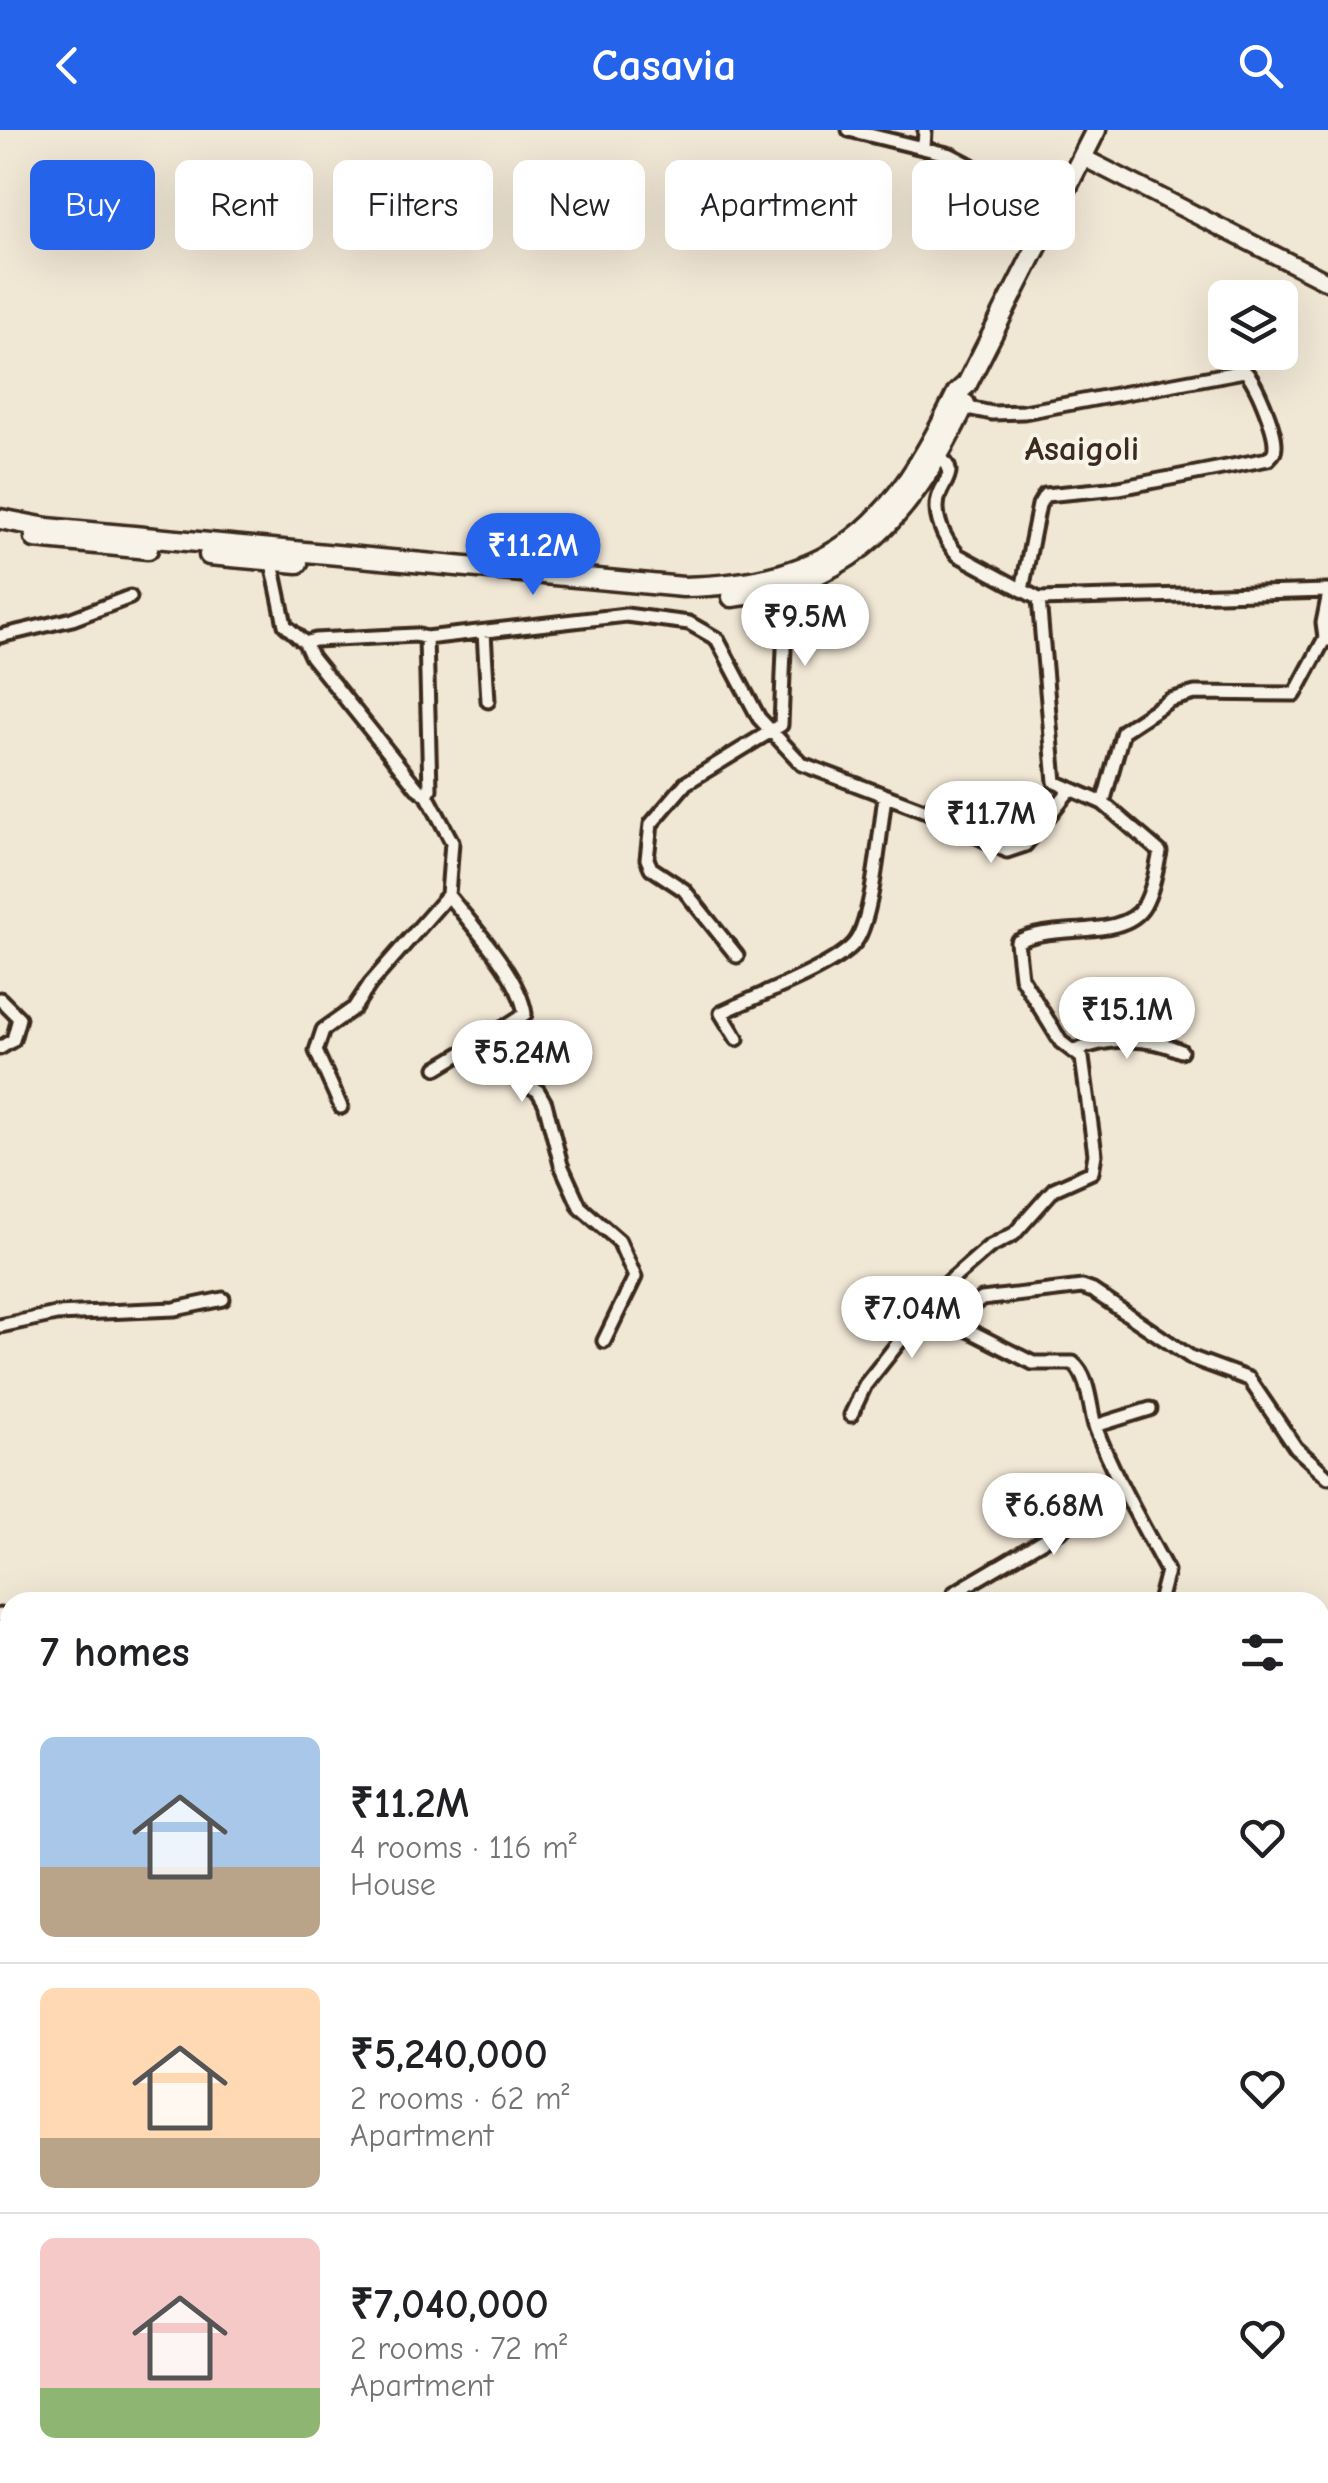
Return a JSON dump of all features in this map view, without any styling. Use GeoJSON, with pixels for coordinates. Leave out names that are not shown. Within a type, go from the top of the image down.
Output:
{"type":"FeatureCollection","features":[{"type":"Feature","properties":{"kind":"main road"},"geometry":{"type":"LineString","coordinates":[[1075,170],[1096,130]]}},
{"type":"Feature","properties":{"kind":"main road"},"geometry":{"type":"LineString","coordinates":[[0,518],[46,528],[654,597],[755,594],[822,572],[861,548],[908,504],[957,394],[967,384],[1034,250]]}},
{"type":"Feature","properties":{"kind":"main road"},"geometry":{"type":"LineString","coordinates":[[0,531],[48,541],[270,554],[648,585],[746,584],[796,570],[850,541],[896,498],[934,453],[964,407],[967,384]]}},
{"type":"Feature","properties":{"kind":"street"},"geometry":{"type":"LineString","coordinates":[[924,148],[925,130]]}},
{"type":"Feature","properties":{"kind":"street"},"geometry":{"type":"LineString","coordinates":[[854,131],[961,160]]}},
{"type":"Feature","properties":{"kind":"street"},"geometry":{"type":"LineString","coordinates":[[1082,157],[1328,282]]}},
{"type":"Feature","properties":{"kind":"street"},"geometry":{"type":"LineString","coordinates":[[964,407],[992,414],[1024,412],[1244,371],[1254,378],[1275,442],[1276,448],[1268,459],[1119,488],[1044,495],[1022,590]]}},
{"type":"Feature","properties":{"kind":"street"},"geometry":{"type":"LineString","coordinates":[[934,453],[950,471],[937,498],[938,518],[949,545],[958,554],[1039,599],[1328,594],[1323,623],[1326,639],[1295,694],[1195,693],[1170,700],[1123,732],[1104,803]]}},
{"type":"Feature","properties":{"kind":"street"},"geometry":{"type":"LineString","coordinates":[[270,554],[285,626],[305,643],[427,796],[452,842],[448,896],[370,984],[354,1008],[323,1030],[316,1050],[340,1106]]}},
{"type":"Feature","properties":{"kind":"street"},"geometry":{"type":"LineString","coordinates":[[738,956],[684,890],[651,868],[651,824],[686,783],[782,726],[781,587]]}},
{"type":"Feature","properties":{"kind":"street"},"geometry":{"type":"LineString","coordinates":[[0,636],[72,618],[130,597]]}},
{"type":"Feature","properties":{"kind":"street"},"geometry":{"type":"LineString","coordinates":[[851,1415],[865,1385],[942,1288],[990,1247],[1014,1234],[1054,1189],[1092,1172],[1095,1154],[1082,1058],[1055,1033],[1022,977],[1017,942],[1033,933],[1120,926],[1142,910],[1160,852],[1104,803],[1055,782],[1039,599]]}},
{"type":"Feature","properties":{"kind":"street"},"geometry":{"type":"LineString","coordinates":[[305,643],[366,637],[426,638],[626,615],[689,623],[717,639],[760,718],[802,764],[926,811],[1007,851],[1025,844],[1069,791]]}},
{"type":"Feature","properties":{"kind":"street"},"geometry":{"type":"LineString","coordinates":[[484,632],[488,701]]}},
{"type":"Feature","properties":{"kind":"street"},"geometry":{"type":"LineString","coordinates":[[426,638],[430,790],[427,796]]}},
{"type":"Feature","properties":{"kind":"street"},"geometry":{"type":"LineString","coordinates":[[738,1039],[721,1013],[826,963],[857,940],[865,918],[885,797]]}},
{"type":"Feature","properties":{"kind":"street"},"geometry":{"type":"LineString","coordinates":[[437,1068],[525,1014],[523,1000],[491,950],[448,896]]}},
{"type":"Feature","properties":{"kind":"street"},"geometry":{"type":"LineString","coordinates":[[0,999],[19,1018],[13,1040],[0,1048]]}},
{"type":"Feature","properties":{"kind":"street"},"geometry":{"type":"LineString","coordinates":[[488,1038],[506,1072],[538,1091],[545,1103],[561,1165],[580,1207],[619,1241],[635,1276],[604,1340]]}},
{"type":"Feature","properties":{"kind":"street"},"geometry":{"type":"LineString","coordinates":[[1074,1051],[1110,1041],[1160,1042],[1181,1052]]}},
{"type":"Feature","properties":{"kind":"street"},"geometry":{"type":"LineString","coordinates":[[952,1321],[982,1299],[1082,1287],[1093,1290],[1192,1358],[1249,1379],[1296,1448],[1328,1477]]}},
{"type":"Feature","properties":{"kind":"street"},"geometry":{"type":"LineString","coordinates":[[942,1288],[942,1306],[952,1321],[1034,1363],[1073,1362],[1081,1370],[1095,1426],[1166,1571],[1162,1592]]}},
{"type":"Feature","properties":{"kind":"street"},"geometry":{"type":"LineString","coordinates":[[0,1326],[56,1314],[175,1309],[223,1299]]}},
{"type":"Feature","properties":{"kind":"street"},"geometry":{"type":"LineString","coordinates":[[1095,1426],[1150,1409]]}},
{"type":"Feature","properties":{"kind":"street"},"geometry":{"type":"LineString","coordinates":[[956,1592],[1064,1528],[1086,1512],[1118,1478]]}},
{"type":"Feature","properties":{"kind":"district","name":"Asaigoli"},"geometry":{"type":"Point","coordinates":[1082,448]}}]}
